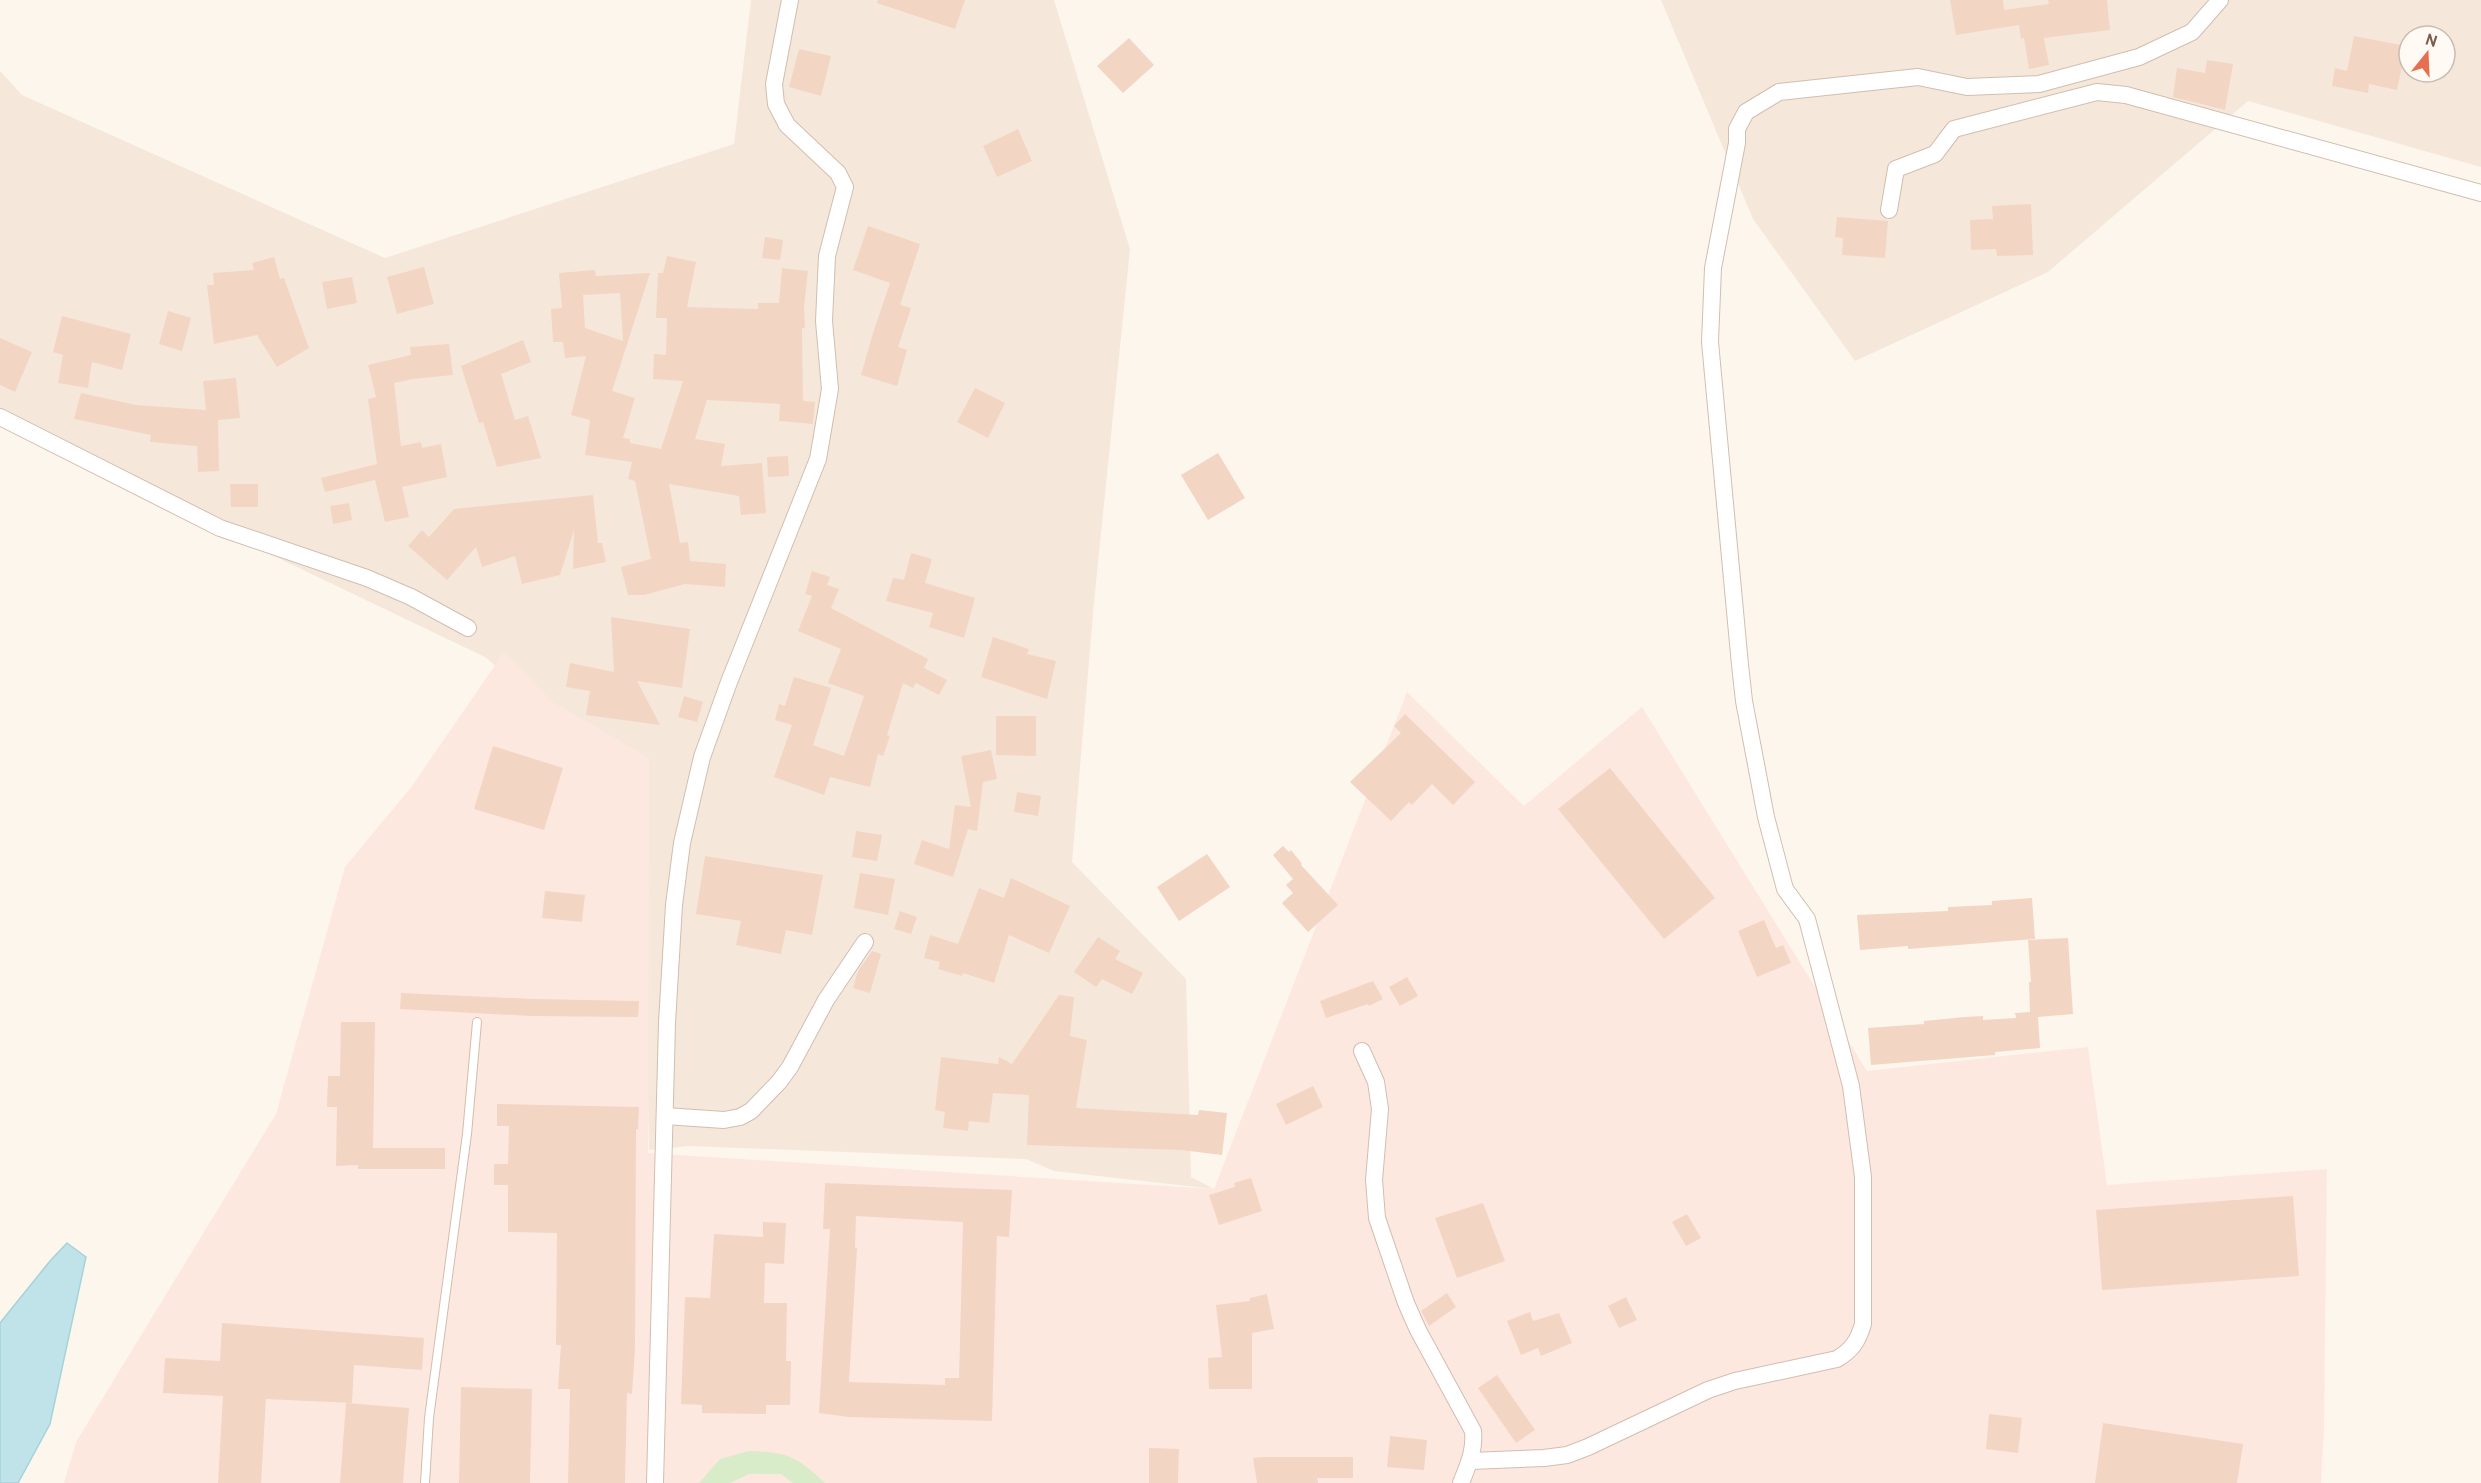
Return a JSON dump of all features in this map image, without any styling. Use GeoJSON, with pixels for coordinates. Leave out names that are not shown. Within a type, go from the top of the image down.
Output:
{"type":"FeatureCollection","features":[{"type":"Feature","properties":{"kind":"street"},"geometry":{"type":"LineString","coordinates":[[656,1483],[667,1023],[674,905],[682,843],[702,757],[729,682],[818,459],[830,389],[824,321],[824,288],[827,256],[845,187],[838,173],[787,125],[776,104],[774,84],[790,0]]}},
{"type":"Feature","properties":{"kind":"street"},"geometry":{"type":"LineString","coordinates":[[1471,1461],[1544,1458],[1578,1451],[1708,1390],[1735,1381],[1838,1359],[1850,1351],[1859,1339],[1863,1324],[1863,1177],[1851,1086],[1807,919],[1785,889],[1759,782],[1741,674],[1710,342],[1713,268],[1720,220],[1737,143],[1737,129],[1746,112],[1779,92],[1918,77],[1967,87],[2039,84],[2139,57],[2192,32],[2220,0]]}},
{"type":"Feature","properties":{"kind":"street"},"geometry":{"type":"LineString","coordinates":[[1889,210],[1896,169],[1935,154],[1954,129],[2097,92],[2126,94],[2481,193]]}},
{"type":"Feature","properties":{"kind":"street"},"geometry":{"type":"LineString","coordinates":[[0,417],[220,528],[367,578],[411,597],[468,628]]}},
{"type":"Feature","properties":{"kind":"street"},"geometry":{"type":"LineString","coordinates":[[665,1116],[724,1120],[740,1117],[751,1111],[790,1067],[826,1000],[865,942]]}},
{"type":"Feature","properties":{"kind":"street"},"geometry":{"type":"LineString","coordinates":[[1362,1051],[1376,1082],[1380,1109],[1374,1180],[1377,1218],[1406,1303],[1418,1330],[1473,1431],[1471,1461],[1461,1483]]}},
{"type":"Feature","properties":{"kind":"lane"},"geometry":{"type":"LineString","coordinates":[[425,1483],[429,1418],[467,1134],[477,1022]]}},
{"type":"Feature","properties":{"kind":"shaded area"},"geometry":{"type":"Polygon","coordinates":[[[751,0],[1054,0],[1130,249],[1094,602],[1072,862],[1186,979],[1191,1177],[1214,1189],[1054,1171],[1026,1159],[689,1146],[649,1150],[642,766],[540,704],[485,657],[0,425],[0,71],[22,95],[385,258],[734,144],[751,0]]]}},
{"type":"Feature","properties":{"kind":"shaded area"},"geometry":{"type":"Polygon","coordinates":[[[1661,0],[2481,0],[2481,167],[2248,101],[2048,272],[1855,361],[1753,219],[1661,0]]]}},
{"type":"Feature","properties":{"kind":"shaded area"},"geometry":{"type":"Polygon","coordinates":[[[504,652],[552,702],[649,758],[648,1153],[1214,1189],[1407,692],[1524,806],[1642,707],[1867,1071],[2088,1047],[2107,1185],[2327,1169],[2324,1429],[2321,1483],[64,1483],[76,1442],[276,1114],[345,867],[412,786],[504,652]]]}},
{"type":"Feature","properties":{"kind":"green space"},"geometry":{"type":"Polygon","coordinates":[[[749,1451],[773,1453],[791,1458],[807,1467],[825,1483],[793,1483],[781,1474],[749,1474],[730,1483],[699,1483],[720,1459],[749,1451]]]}},
{"type":"Feature","properties":{"kind":"water"},"geometry":{"type":"Polygon","coordinates":[[[67,1243],[86,1257],[50,1424],[18,1483],[0,1483],[0,1323],[67,1243]]]}},
{"type":"Feature","properties":{"kind":"building"},"geometry":{"type":"Polygon","coordinates":[[[878,0],[965,0],[955,29],[877,3],[878,0]]]}},
{"type":"Feature","properties":{"kind":"building"},"geometry":{"type":"Polygon","coordinates":[[[1950,0],[2003,0],[2004,10],[2049,4],[2048,0],[2107,0],[2110,30],[2044,38],[2049,65],[2029,69],[2024,38],[2021,39],[2019,25],[1956,35],[1950,0]]]}},
{"type":"Feature","properties":{"kind":"building"},"geometry":{"type":"Polygon","coordinates":[[[2354,36],[2397,44],[2397,90],[2369,84],[2368,93],[2332,86],[2335,68],[2347,71],[2354,36]]]}},
{"type":"Feature","properties":{"kind":"building"},"geometry":{"type":"Polygon","coordinates":[[[1129,38],[1154,65],[1123,93],[1097,66],[1129,38]]]}},
{"type":"Feature","properties":{"kind":"building"},"geometry":{"type":"Polygon","coordinates":[[[799,49],[831,56],[821,96],[789,87],[799,49]]]}},
{"type":"Feature","properties":{"kind":"building"},"geometry":{"type":"Polygon","coordinates":[[[2207,60],[2233,64],[2225,110],[2173,97],[2177,68],[2205,73],[2207,60]]]}},
{"type":"Feature","properties":{"kind":"building"},"geometry":{"type":"Polygon","coordinates":[[[1018,129],[1032,161],[997,177],[983,146],[1018,129]]]}},
{"type":"Feature","properties":{"kind":"building"},"geometry":{"type":"Polygon","coordinates":[[[2031,204],[2033,255],[1997,256],[1996,249],[1971,250],[1970,220],[1993,219],[1992,206],[2031,204]]]}},
{"type":"Feature","properties":{"kind":"building"},"geometry":{"type":"Polygon","coordinates":[[[1837,217],[1888,221],[1885,258],[1842,255],[1843,238],[1835,237],[1837,217]]]}},
{"type":"Feature","properties":{"kind":"building"},"geometry":{"type":"Polygon","coordinates":[[[868,226],[920,244],[900,305],[911,308],[898,347],[907,350],[897,386],[861,375],[890,283],[853,270],[868,226]]]}},
{"type":"Feature","properties":{"kind":"building"},"geometry":{"type":"Polygon","coordinates":[[[765,237],[783,240],[780,260],[762,258],[765,237]]]}},
{"type":"Feature","properties":{"kind":"building"},"geometry":{"type":"Polygon","coordinates":[[[667,256],[696,262],[687,307],[758,309],[758,303],[779,303],[782,268],[808,271],[804,307],[805,328],[802,328],[803,401],[815,402],[813,424],[779,421],[780,404],[707,400],[695,439],[725,444],[721,466],[762,463],[766,513],[741,515],[739,496],[669,484],[680,543],[688,542],[690,561],[726,564],[725,587],[685,584],[644,595],[628,595],[621,567],[651,559],[635,481],[628,479],[632,462],[585,455],[590,420],[571,415],[586,356],[565,358],[563,342],[553,342],[551,309],[562,308],[559,273],[595,270],[596,276],[650,273],[612,391],[635,398],[623,438],[630,439],[630,443],[661,449],[683,381],[653,379],[654,354],[666,355],[667,318],[656,318],[658,273],[663,273],[667,256]],[[620,293],[583,295],[585,328],[623,341],[620,293]]]}},
{"type":"Feature","properties":{"kind":"building"},"geometry":{"type":"Polygon","coordinates":[[[274,257],[280,279],[284,278],[309,348],[277,367],[257,335],[214,344],[207,285],[214,285],[213,273],[254,270],[252,263],[274,257]]]}},
{"type":"Feature","properties":{"kind":"building"},"geometry":{"type":"Polygon","coordinates":[[[424,267],[434,304],[397,314],[387,277],[424,267]]]}},
{"type":"Feature","properties":{"kind":"building"},"geometry":{"type":"Polygon","coordinates":[[[352,277],[357,303],[327,309],[322,282],[352,277]]]}},
{"type":"Feature","properties":{"kind":"building"},"geometry":{"type":"Polygon","coordinates":[[[168,311],[191,318],[182,351],[159,344],[168,311]]]}},
{"type":"Feature","properties":{"kind":"building"},"geometry":{"type":"Polygon","coordinates":[[[62,316],[131,334],[122,370],[92,362],[88,388],[58,383],[63,355],[53,352],[62,316]]]}},
{"type":"Feature","properties":{"kind":"building"},"geometry":{"type":"Polygon","coordinates":[[[0,338],[32,352],[15,392],[0,385],[0,338]]]}},
{"type":"Feature","properties":{"kind":"building"},"geometry":{"type":"Polygon","coordinates":[[[523,340],[531,362],[501,374],[515,420],[528,416],[541,458],[497,467],[483,422],[479,423],[461,366],[523,340]]]}},
{"type":"Feature","properties":{"kind":"building"},"geometry":{"type":"Polygon","coordinates":[[[449,344],[453,375],[394,383],[401,446],[421,442],[422,448],[441,444],[447,477],[402,487],[409,517],[385,522],[375,480],[325,492],[321,478],[377,464],[368,399],[376,397],[368,365],[411,355],[410,347],[449,344]]]}},
{"type":"Feature","properties":{"kind":"building"},"geometry":{"type":"Polygon","coordinates":[[[236,378],[240,418],[218,420],[219,471],[198,472],[197,446],[150,442],[151,435],[74,419],[81,393],[136,405],[206,410],[203,381],[236,378]]]}},
{"type":"Feature","properties":{"kind":"building"},"geometry":{"type":"Polygon","coordinates":[[[975,388],[1005,403],[988,438],[957,422],[975,388]]]}},
{"type":"Feature","properties":{"kind":"building"},"geometry":{"type":"Polygon","coordinates":[[[1218,453],[1245,498],[1208,520],[1181,475],[1218,453]]]}},
{"type":"Feature","properties":{"kind":"building"},"geometry":{"type":"Polygon","coordinates":[[[788,456],[789,476],[768,477],[767,457],[788,456]]]}},
{"type":"Feature","properties":{"kind":"building"},"geometry":{"type":"Polygon","coordinates":[[[230,484],[258,484],[258,507],[231,507],[230,484]]]}},
{"type":"Feature","properties":{"kind":"building"},"geometry":{"type":"Polygon","coordinates":[[[593,495],[598,543],[602,543],[606,562],[573,569],[574,530],[560,575],[522,584],[515,556],[482,567],[476,547],[447,580],[408,546],[422,530],[429,537],[454,509],[593,495]]]}},
{"type":"Feature","properties":{"kind":"building"},"geometry":{"type":"Polygon","coordinates":[[[349,503],[352,520],[333,524],[330,506],[349,503]]]}},
{"type":"Feature","properties":{"kind":"building"},"geometry":{"type":"Polygon","coordinates":[[[911,553],[932,559],[925,583],[975,598],[964,638],[929,627],[933,613],[886,601],[893,578],[904,580],[911,553]]]}},
{"type":"Feature","properties":{"kind":"building"},"geometry":{"type":"Polygon","coordinates":[[[812,571],[830,577],[827,585],[839,589],[831,608],[928,659],[924,668],[947,680],[939,695],[916,683],[913,688],[903,683],[887,735],[890,736],[883,756],[878,754],[870,787],[830,777],[824,795],[774,777],[792,725],[775,720],[779,704],[785,706],[794,677],[831,688],[813,745],[844,756],[864,696],[828,683],[841,649],[798,631],[812,596],[805,594],[812,571]]]}},
{"type":"Feature","properties":{"kind":"building"},"geometry":{"type":"Polygon","coordinates":[[[611,617],[690,629],[682,688],[637,681],[660,725],[586,715],[590,691],[566,687],[570,663],[614,672],[611,617]]]}},
{"type":"Feature","properties":{"kind":"building"},"geometry":{"type":"Polygon","coordinates":[[[993,637],[1029,649],[1027,654],[1056,661],[1047,699],[981,677],[993,637]]]}},
{"type":"Feature","properties":{"kind":"building"},"geometry":{"type":"Polygon","coordinates":[[[684,696],[703,702],[697,722],[678,717],[684,696]]]}},
{"type":"Feature","properties":{"kind":"building"},"geometry":{"type":"Polygon","coordinates":[[[1405,714],[1475,782],[1453,805],[1432,784],[1412,805],[1409,802],[1391,821],[1350,782],[1401,733],[1394,726],[1405,714]]]}},
{"type":"Feature","properties":{"kind":"building"},"geometry":{"type":"Polygon","coordinates":[[[996,716],[1036,716],[1036,756],[996,755],[996,716]]]}},
{"type":"Feature","properties":{"kind":"building"},"geometry":{"type":"Polygon","coordinates":[[[493,746],[563,768],[544,830],[474,809],[493,746]]]}},
{"type":"Feature","properties":{"kind":"building"},"geometry":{"type":"Polygon","coordinates":[[[991,750],[997,779],[983,782],[977,831],[968,829],[953,877],[914,864],[922,840],[949,849],[955,805],[971,807],[961,756],[991,750]]]}},
{"type":"Feature","properties":{"kind":"building"},"geometry":{"type":"Polygon","coordinates":[[[1610,768],[1715,898],[1664,939],[1558,809],[1610,768]]]}},
{"type":"Feature","properties":{"kind":"building"},"geometry":{"type":"Polygon","coordinates":[[[1017,792],[1041,796],[1038,816],[1014,812],[1017,792]]]}},
{"type":"Feature","properties":{"kind":"building"},"geometry":{"type":"Polygon","coordinates":[[[856,831],[882,835],[877,861],[852,857],[856,831]]]}},
{"type":"Feature","properties":{"kind":"building"},"geometry":{"type":"Polygon","coordinates":[[[1283,846],[1289,852],[1291,850],[1301,865],[1338,905],[1308,932],[1282,903],[1293,893],[1286,885],[1293,879],[1273,855],[1283,846]]]}},
{"type":"Feature","properties":{"kind":"building"},"geometry":{"type":"Polygon","coordinates":[[[1207,854],[1230,887],[1179,921],[1157,887],[1207,854]]]}},
{"type":"Feature","properties":{"kind":"building"},"geometry":{"type":"Polygon","coordinates":[[[705,856],[823,875],[812,935],[786,930],[781,954],[736,945],[741,921],[696,914],[705,856]]]}},
{"type":"Feature","properties":{"kind":"building"},"geometry":{"type":"Polygon","coordinates":[[[860,873],[895,879],[888,915],[854,908],[860,873]]]}},
{"type":"Feature","properties":{"kind":"building"},"geometry":{"type":"Polygon","coordinates":[[[1011,878],[1070,906],[1049,953],[1009,935],[994,983],[963,973],[962,976],[938,969],[940,962],[924,958],[930,935],[958,944],[979,888],[1004,898],[1011,878]]]}},
{"type":"Feature","properties":{"kind":"building"},"geometry":{"type":"Polygon","coordinates":[[[545,891],[585,895],[582,922],[542,918],[545,891]]]}},
{"type":"Feature","properties":{"kind":"building"},"geometry":{"type":"Polygon","coordinates":[[[2032,898],[2035,939],[1908,949],[1908,946],[1860,950],[1857,915],[1948,911],[1948,907],[1992,905],[1992,901],[2032,898]]]}},
{"type":"Feature","properties":{"kind":"building"},"geometry":{"type":"Polygon","coordinates":[[[900,911],[917,917],[911,934],[894,929],[900,911]]]}},
{"type":"Feature","properties":{"kind":"building"},"geometry":{"type":"Polygon","coordinates":[[[1764,920],[1776,948],[1783,945],[1791,963],[1757,977],[1738,931],[1764,920]]]}},
{"type":"Feature","properties":{"kind":"building"},"geometry":{"type":"Polygon","coordinates":[[[1098,937],[1120,951],[1115,959],[1143,973],[1132,994],[1102,979],[1096,987],[1074,972],[1098,937]]]}},
{"type":"Feature","properties":{"kind":"building"},"geometry":{"type":"Polygon","coordinates":[[[2068,938],[2073,1014],[2038,1017],[2040,1048],[1995,1052],[1995,1055],[1871,1065],[1868,1028],[1924,1024],[1924,1021],[1965,1017],[1983,1016],[1983,1020],[2016,1018],[2015,1013],[2030,1012],[2029,982],[2031,982],[2028,940],[2068,938]]]}},
{"type":"Feature","properties":{"kind":"building"},"geometry":{"type":"Polygon","coordinates":[[[872,951],[881,954],[870,993],[853,988],[858,971],[872,951]]]}},
{"type":"Feature","properties":{"kind":"building"},"geometry":{"type":"Polygon","coordinates":[[[1407,977],[1418,996],[1400,1006],[1389,987],[1407,977]]]}},
{"type":"Feature","properties":{"kind":"building"},"geometry":{"type":"Polygon","coordinates":[[[1373,981],[1383,999],[1369,1006],[1368,1004],[1326,1018],[1320,1001],[1373,981]]]}},
{"type":"Feature","properties":{"kind":"building"},"geometry":{"type":"Polygon","coordinates":[[[401,993],[639,1001],[638,1017],[531,1016],[400,1009],[401,993]]]}},
{"type":"Feature","properties":{"kind":"building"},"geometry":{"type":"Polygon","coordinates":[[[1059,995],[1074,997],[1070,1036],[1087,1040],[1076,1108],[1198,1115],[1199,1110],[1227,1113],[1222,1155],[1181,1150],[1027,1145],[1029,1095],[993,1093],[989,1123],[969,1121],[968,1131],[943,1128],[945,1112],[935,1110],[941,1057],[998,1064],[999,1057],[1012,1064],[1059,995]]]}},
{"type":"Feature","properties":{"kind":"building"},"geometry":{"type":"Polygon","coordinates":[[[341,1022],[375,1022],[373,1148],[445,1148],[445,1169],[358,1169],[358,1165],[336,1166],[337,1107],[327,1107],[328,1076],[340,1076],[341,1022]]]}},
{"type":"Feature","properties":{"kind":"building"},"geometry":{"type":"Polygon","coordinates":[[[1313,1086],[1323,1107],[1286,1125],[1276,1104],[1313,1086]]]}},
{"type":"Feature","properties":{"kind":"building"},"geometry":{"type":"Polygon","coordinates":[[[497,1104],[639,1107],[638,1129],[636,1129],[635,1348],[632,1394],[627,1393],[625,1483],[568,1483],[570,1389],[558,1389],[561,1345],[556,1345],[557,1233],[508,1232],[508,1185],[494,1185],[494,1164],[508,1164],[509,1126],[497,1126],[497,1104]]]}},
{"type":"Feature","properties":{"kind":"building"},"geometry":{"type":"Polygon","coordinates":[[[1251,1178],[1262,1211],[1219,1225],[1209,1195],[1235,1187],[1234,1183],[1251,1178]]]}},
{"type":"Feature","properties":{"kind":"building"},"geometry":{"type":"Polygon","coordinates":[[[825,1183],[1012,1190],[1009,1237],[997,1236],[992,1421],[849,1417],[819,1413],[830,1229],[823,1229],[825,1183]],[[856,1216],[855,1248],[857,1248],[849,1382],[945,1385],[945,1378],[959,1378],[963,1222],[856,1216]]]}},
{"type":"Feature","properties":{"kind":"building"},"geometry":{"type":"Polygon","coordinates":[[[2293,1196],[2299,1276],[2102,1290],[2096,1210],[2293,1196]]]}},
{"type":"Feature","properties":{"kind":"building"},"geometry":{"type":"Polygon","coordinates":[[[1483,1203],[1505,1261],[1457,1278],[1435,1218],[1483,1203]]]}},
{"type":"Feature","properties":{"kind":"building"},"geometry":{"type":"Polygon","coordinates":[[[1687,1214],[1701,1238],[1686,1246],[1672,1222],[1687,1214]]]}},
{"type":"Feature","properties":{"kind":"building"},"geometry":{"type":"Polygon","coordinates":[[[763,1222],[786,1223],[784,1264],[765,1263],[764,1303],[787,1303],[786,1361],[791,1361],[790,1405],[766,1405],[766,1414],[702,1413],[702,1405],[681,1404],[685,1297],[710,1298],[714,1234],[763,1237],[763,1222]]]}},
{"type":"Feature","properties":{"kind":"building"},"geometry":{"type":"Polygon","coordinates":[[[1447,1293],[1456,1307],[1429,1326],[1421,1311],[1447,1293]]]}},
{"type":"Feature","properties":{"kind":"building"},"geometry":{"type":"Polygon","coordinates":[[[1267,1294],[1274,1329],[1252,1333],[1252,1389],[1209,1389],[1208,1358],[1222,1357],[1216,1305],[1250,1301],[1250,1298],[1267,1294]]]}},
{"type":"Feature","properties":{"kind":"building"},"geometry":{"type":"Polygon","coordinates":[[[1626,1297],[1637,1320],[1619,1328],[1608,1306],[1626,1297]]]}},
{"type":"Feature","properties":{"kind":"building"},"geometry":{"type":"Polygon","coordinates":[[[1530,1312],[1533,1321],[1559,1313],[1572,1343],[1541,1356],[1538,1348],[1521,1355],[1507,1321],[1530,1312]]]}},
{"type":"Feature","properties":{"kind":"building"},"geometry":{"type":"Polygon","coordinates":[[[222,1323],[424,1338],[422,1370],[354,1365],[352,1403],[266,1399],[261,1483],[218,1483],[223,1396],[163,1393],[165,1358],[220,1361],[222,1323]]]}},
{"type":"Feature","properties":{"kind":"building"},"geometry":{"type":"Polygon","coordinates":[[[1497,1375],[1535,1430],[1516,1443],[1478,1388],[1497,1375]]]}},
{"type":"Feature","properties":{"kind":"building"},"geometry":{"type":"Polygon","coordinates":[[[461,1387],[532,1389],[530,1483],[459,1483],[461,1387]]]}},
{"type":"Feature","properties":{"kind":"building"},"geometry":{"type":"Polygon","coordinates":[[[346,1403],[409,1408],[403,1483],[340,1483],[346,1403]]]}},
{"type":"Feature","properties":{"kind":"building"},"geometry":{"type":"Polygon","coordinates":[[[1989,1414],[2022,1418],[2018,1453],[1986,1449],[1989,1414]]]}},
{"type":"Feature","properties":{"kind":"building"},"geometry":{"type":"Polygon","coordinates":[[[2103,1423],[2243,1444],[2237,1483],[2095,1483],[2103,1423]]]}},
{"type":"Feature","properties":{"kind":"building"},"geometry":{"type":"Polygon","coordinates":[[[1390,1436],[1427,1440],[1424,1470],[1387,1467],[1390,1436]]]}},
{"type":"Feature","properties":{"kind":"building"},"geometry":{"type":"Polygon","coordinates":[[[1149,1448],[1179,1449],[1178,1483],[1149,1483],[1149,1448]]]}},
{"type":"Feature","properties":{"kind":"building"},"geometry":{"type":"Polygon","coordinates":[[[1353,1457],[1353,1478],[1317,1478],[1318,1483],[1257,1483],[1253,1458],[1353,1457]]]}}]}
